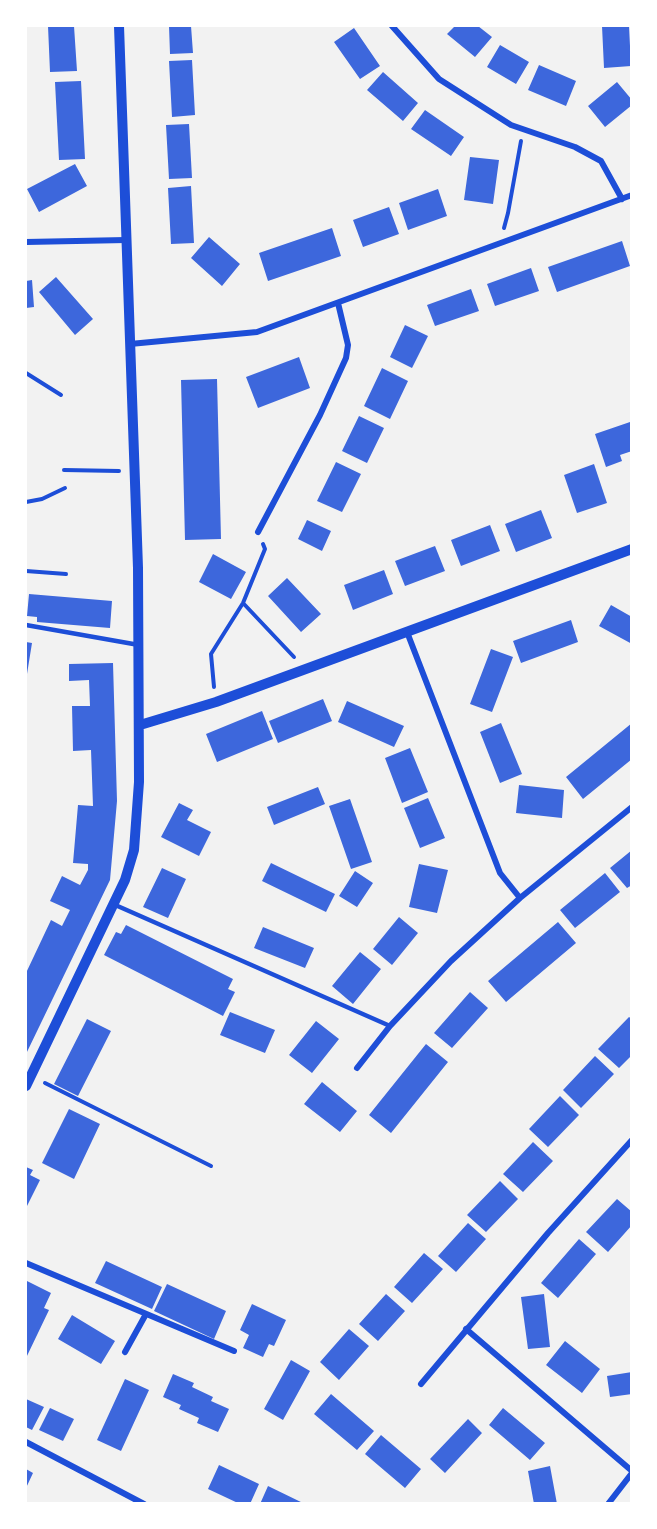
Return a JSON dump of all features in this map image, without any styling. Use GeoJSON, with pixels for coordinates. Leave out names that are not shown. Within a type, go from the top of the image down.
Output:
{"type":"FeatureCollection","features":[{"type":"Feature","properties":{"kind":"street"},"geometry":{"type":"LineString","coordinates":[[28,1081],[125,880],[134,850],[139,782],[139,645],[119,26]]}},
{"type":"Feature","properties":{"kind":"street"},"geometry":{"type":"LineString","coordinates":[[392,26],[439,79],[511,125],[575,147],[601,161],[622,199]]}},
{"type":"Feature","properties":{"kind":"street"},"geometry":{"type":"LineString","coordinates":[[130,344],[257,332],[632,195]]}},
{"type":"Feature","properties":{"kind":"street"},"geometry":{"type":"LineString","coordinates":[[26,242],[126,240]]}},
{"type":"Feature","properties":{"kind":"street"},"geometry":{"type":"LineString","coordinates":[[258,532],[320,415],[346,358],[348,345],[338,303]]}},
{"type":"Feature","properties":{"kind":"street"},"geometry":{"type":"LineString","coordinates":[[140,725],[216,702],[632,549]]}},
{"type":"Feature","properties":{"kind":"street"},"geometry":{"type":"LineString","coordinates":[[407,632],[500,873],[519,898]]}},
{"type":"Feature","properties":{"kind":"street"},"geometry":{"type":"LineString","coordinates":[[357,1068],[390,1026],[451,960],[519,898],[632,807]]}},
{"type":"Feature","properties":{"kind":"street"},"geometry":{"type":"LineString","coordinates":[[421,1384],[548,1233],[632,1140]]}},
{"type":"Feature","properties":{"kind":"street"},"geometry":{"type":"LineString","coordinates":[[26,1263],[234,1351]]}},
{"type":"Feature","properties":{"kind":"street"},"geometry":{"type":"LineString","coordinates":[[125,1352],[146,1314]]}},
{"type":"Feature","properties":{"kind":"street"},"geometry":{"type":"LineString","coordinates":[[466,1329],[632,1472],[608,1503]]}},
{"type":"Feature","properties":{"kind":"street"},"geometry":{"type":"LineString","coordinates":[[26,1442],[144,1503]]}},
{"type":"Feature","properties":{"kind":"lane"},"geometry":{"type":"LineString","coordinates":[[26,625],[139,645]]}},
{"type":"Feature","properties":{"kind":"lane"},"geometry":{"type":"LineString","coordinates":[[113,904],[390,1026]]}},
{"type":"Feature","properties":{"kind":"path"},"geometry":{"type":"LineString","coordinates":[[499,243],[508,213],[520,145],[525,130]]}},
{"type":"Feature","properties":{"kind":"path"},"geometry":{"type":"LineString","coordinates":[[26,373],[61,395]]}},
{"type":"Feature","properties":{"kind":"path"},"geometry":{"type":"LineString","coordinates":[[64,470],[135,471]]}},
{"type":"Feature","properties":{"kind":"path"},"geometry":{"type":"LineString","coordinates":[[26,502],[42,499],[65,488]]}},
{"type":"Feature","properties":{"kind":"path"},"geometry":{"type":"LineString","coordinates":[[216,702],[211,654],[243,603],[265,549],[258,532]]}},
{"type":"Feature","properties":{"kind":"path"},"geometry":{"type":"LineString","coordinates":[[26,571],[66,574]]}},
{"type":"Feature","properties":{"kind":"path"},"geometry":{"type":"LineString","coordinates":[[243,603],[305,668]]}},
{"type":"Feature","properties":{"kind":"path"},"geometry":{"type":"LineString","coordinates":[[28,1081],[211,1166]]}},
{"type":"Feature","properties":{"kind":"building"},"geometry":{"type":"Polygon","coordinates":[[[48,26],[74,26],[77,71],[50,72],[48,26]]]}},
{"type":"Feature","properties":{"kind":"building"},"geometry":{"type":"Polygon","coordinates":[[[169,26],[191,26],[193,53],[170,54],[169,26]]]}},
{"type":"Feature","properties":{"kind":"building"},"geometry":{"type":"Polygon","coordinates":[[[455,26],[478,26],[492,37],[475,57],[447,34],[455,26]]]}},
{"type":"Feature","properties":{"kind":"building"},"geometry":{"type":"Polygon","coordinates":[[[602,26],[629,26],[631,66],[604,68],[602,26]]]}},
{"type":"Feature","properties":{"kind":"building"},"geometry":{"type":"Polygon","coordinates":[[[354,28],[380,66],[360,79],[334,42],[354,28]]]}},
{"type":"Feature","properties":{"kind":"building"},"geometry":{"type":"Polygon","coordinates":[[[500,45],[529,62],[516,84],[487,67],[500,45]]]}},
{"type":"Feature","properties":{"kind":"building"},"geometry":{"type":"Polygon","coordinates":[[[192,60],[195,115],[172,117],[169,61],[192,60]]]}},
{"type":"Feature","properties":{"kind":"building"},"geometry":{"type":"Polygon","coordinates":[[[539,65],[576,81],[566,106],[528,90],[539,65]]]}},
{"type":"Feature","properties":{"kind":"building"},"geometry":{"type":"Polygon","coordinates":[[[383,72],[418,103],[403,121],[367,90],[383,72]]]}},
{"type":"Feature","properties":{"kind":"building"},"geometry":{"type":"Polygon","coordinates":[[[81,81],[85,159],[59,160],[55,82],[81,81]]]}},
{"type":"Feature","properties":{"kind":"building"},"geometry":{"type":"Polygon","coordinates":[[[617,82],[632,100],[632,105],[605,127],[588,106],[617,82]]]}},
{"type":"Feature","properties":{"kind":"building"},"geometry":{"type":"Polygon","coordinates":[[[425,110],[464,137],[451,156],[411,129],[425,110]]]}},
{"type":"Feature","properties":{"kind":"building"},"geometry":{"type":"Polygon","coordinates":[[[189,124],[192,178],[169,179],[166,125],[189,124]]]}},
{"type":"Feature","properties":{"kind":"building"},"geometry":{"type":"Polygon","coordinates":[[[470,157],[499,160],[493,204],[464,200],[470,157]]]}},
{"type":"Feature","properties":{"kind":"building"},"geometry":{"type":"Polygon","coordinates":[[[75,164],[87,186],[39,212],[27,189],[75,164]]]}},
{"type":"Feature","properties":{"kind":"building"},"geometry":{"type":"Polygon","coordinates":[[[191,186],[194,243],[171,244],[168,188],[191,186]]]}},
{"type":"Feature","properties":{"kind":"building"},"geometry":{"type":"Polygon","coordinates":[[[438,189],[447,216],[408,230],[399,203],[438,189]]]}},
{"type":"Feature","properties":{"kind":"building"},"geometry":{"type":"Polygon","coordinates":[[[389,207],[399,234],[363,247],[353,220],[389,207]]]}},
{"type":"Feature","properties":{"kind":"building"},"geometry":{"type":"Polygon","coordinates":[[[332,228],[341,256],[268,281],[259,253],[332,228]]]}},
{"type":"Feature","properties":{"kind":"building"},"geometry":{"type":"Polygon","coordinates":[[[209,237],[240,264],[222,286],[191,258],[209,237]]]}},
{"type":"Feature","properties":{"kind":"building"},"geometry":{"type":"Polygon","coordinates":[[[622,241],[630,266],[557,292],[548,267],[622,241]]]}},
{"type":"Feature","properties":{"kind":"building"},"geometry":{"type":"Polygon","coordinates":[[[531,268],[539,291],[495,306],[487,284],[531,268]]]}},
{"type":"Feature","properties":{"kind":"building"},"geometry":{"type":"Polygon","coordinates":[[[56,277],[93,319],[75,335],[39,292],[56,277]]]}},
{"type":"Feature","properties":{"kind":"building"},"geometry":{"type":"Polygon","coordinates":[[[32,280],[34,307],[26,308],[26,281],[32,280]]]}},
{"type":"Feature","properties":{"kind":"building"},"geometry":{"type":"Polygon","coordinates":[[[471,289],[479,311],[435,326],[427,305],[471,289]]]}},
{"type":"Feature","properties":{"kind":"building"},"geometry":{"type":"Polygon","coordinates":[[[405,325],[428,336],[412,368],[390,357],[405,325]]]}},
{"type":"Feature","properties":{"kind":"building"},"geometry":{"type":"Polygon","coordinates":[[[299,357],[310,388],[258,408],[246,377],[299,357]]]}},
{"type":"Feature","properties":{"kind":"building"},"geometry":{"type":"Polygon","coordinates":[[[382,368],[408,381],[390,419],[364,406],[382,368]]]}},
{"type":"Feature","properties":{"kind":"building"},"geometry":{"type":"Polygon","coordinates":[[[217,379],[221,539],[185,540],[181,380],[217,379]]]}},
{"type":"Feature","properties":{"kind":"building"},"geometry":{"type":"Polygon","coordinates":[[[359,416],[384,428],[367,463],[342,451],[359,416]]]}},
{"type":"Feature","properties":{"kind":"building"},"geometry":{"type":"Polygon","coordinates":[[[630,422],[632,451],[620,455],[622,461],[606,467],[595,434],[630,422]]]}},
{"type":"Feature","properties":{"kind":"building"},"geometry":{"type":"Polygon","coordinates":[[[336,462],[361,474],[342,512],[317,501],[336,462]]]}},
{"type":"Feature","properties":{"kind":"building"},"geometry":{"type":"Polygon","coordinates":[[[594,464],[607,503],[577,513],[564,475],[594,464]]]}},
{"type":"Feature","properties":{"kind":"building"},"geometry":{"type":"Polygon","coordinates":[[[541,510],[552,538],[516,552],[505,524],[541,510]]]}},
{"type":"Feature","properties":{"kind":"building"},"geometry":{"type":"Polygon","coordinates":[[[307,520],[331,531],[322,551],[298,539],[307,520]]]}},
{"type":"Feature","properties":{"kind":"building"},"geometry":{"type":"Polygon","coordinates":[[[490,525],[500,551],[461,566],[451,540],[490,525]]]}},
{"type":"Feature","properties":{"kind":"building"},"geometry":{"type":"Polygon","coordinates":[[[435,546],[445,571],[405,586],[395,561],[435,546]]]}},
{"type":"Feature","properties":{"kind":"building"},"geometry":{"type":"Polygon","coordinates":[[[213,554],[246,572],[231,599],[199,582],[213,554]]]}},
{"type":"Feature","properties":{"kind":"building"},"geometry":{"type":"Polygon","coordinates":[[[384,570],[393,594],[353,610],[344,585],[384,570]]]}},
{"type":"Feature","properties":{"kind":"building"},"geometry":{"type":"Polygon","coordinates":[[[287,578],[321,614],[301,632],[268,596],[287,578]]]}},
{"type":"Feature","properties":{"kind":"building"},"geometry":{"type":"Polygon","coordinates":[[[29,594],[112,601],[110,628],[37,622],[37,617],[27,616],[29,594]]]}},
{"type":"Feature","properties":{"kind":"building"},"geometry":{"type":"Polygon","coordinates":[[[611,605],[632,617],[632,644],[599,626],[611,605]]]}},
{"type":"Feature","properties":{"kind":"building"},"geometry":{"type":"Polygon","coordinates":[[[571,620],[578,642],[521,663],[513,641],[571,620]]]}},
{"type":"Feature","properties":{"kind":"building"},"geometry":{"type":"Polygon","coordinates":[[[26,642],[32,643],[27,674],[26,673],[26,642]]]}},
{"type":"Feature","properties":{"kind":"building"},"geometry":{"type":"Polygon","coordinates":[[[491,649],[513,657],[492,712],[470,704],[491,649]]]}},
{"type":"Feature","properties":{"kind":"building"},"geometry":{"type":"Polygon","coordinates":[[[113,663],[117,801],[110,880],[26,1054],[26,973],[51,920],[62,926],[70,910],[50,901],[62,876],[80,885],[88,870],[88,864],[73,863],[78,805],[93,806],[91,750],[73,751],[72,706],[90,706],[89,680],[69,681],[69,664],[113,663]]]}},
{"type":"Feature","properties":{"kind":"building"},"geometry":{"type":"Polygon","coordinates":[[[323,699],[332,721],[278,743],[269,721],[323,699]]]}},
{"type":"Feature","properties":{"kind":"building"},"geometry":{"type":"Polygon","coordinates":[[[347,701],[404,726],[394,747],[338,722],[347,701]]]}},
{"type":"Feature","properties":{"kind":"building"},"geometry":{"type":"Polygon","coordinates":[[[262,711],[273,739],[217,762],[206,734],[262,711]]]}},
{"type":"Feature","properties":{"kind":"building"},"geometry":{"type":"Polygon","coordinates":[[[501,723],[522,774],[500,783],[480,732],[501,723]]]}},
{"type":"Feature","properties":{"kind":"building"},"geometry":{"type":"Polygon","coordinates":[[[632,723],[632,759],[583,799],[566,777],[632,723]]]}},
{"type":"Feature","properties":{"kind":"building"},"geometry":{"type":"Polygon","coordinates":[[[410,748],[428,792],[402,803],[385,758],[410,748]]]}},
{"type":"Feature","properties":{"kind":"building"},"geometry":{"type":"Polygon","coordinates":[[[519,785],[564,790],[562,818],[516,813],[519,785]]]}},
{"type":"Feature","properties":{"kind":"building"},"geometry":{"type":"Polygon","coordinates":[[[318,787],[325,804],[274,825],[267,807],[318,787]]]}},
{"type":"Feature","properties":{"kind":"building"},"geometry":{"type":"Polygon","coordinates":[[[428,798],[445,838],[420,848],[404,808],[428,798]]]}},
{"type":"Feature","properties":{"kind":"building"},"geometry":{"type":"Polygon","coordinates":[[[350,799],[372,862],[351,869],[329,806],[350,799]]]}},
{"type":"Feature","properties":{"kind":"building"},"geometry":{"type":"Polygon","coordinates":[[[179,803],[193,810],[187,820],[211,832],[199,856],[161,837],[179,803]]]}},
{"type":"Feature","properties":{"kind":"building"},"geometry":{"type":"Polygon","coordinates":[[[632,850],[632,885],[627,888],[610,868],[632,850]]]}},
{"type":"Feature","properties":{"kind":"building"},"geometry":{"type":"Polygon","coordinates":[[[271,863],[335,894],[326,912],[262,881],[271,863]]]}},
{"type":"Feature","properties":{"kind":"building"},"geometry":{"type":"Polygon","coordinates":[[[419,864],[448,870],[437,913],[409,907],[419,864]]]}},
{"type":"Feature","properties":{"kind":"building"},"geometry":{"type":"Polygon","coordinates":[[[162,868],[186,879],[168,918],[143,907],[162,868]]]}},
{"type":"Feature","properties":{"kind":"building"},"geometry":{"type":"Polygon","coordinates":[[[355,871],[373,883],[357,907],[339,896],[355,871]]]}},
{"type":"Feature","properties":{"kind":"building"},"geometry":{"type":"Polygon","coordinates":[[[605,873],[620,892],[575,928],[560,910],[605,873]]]}},
{"type":"Feature","properties":{"kind":"building"},"geometry":{"type":"Polygon","coordinates":[[[399,917],[418,933],[392,965],[373,949],[399,917]]]}},
{"type":"Feature","properties":{"kind":"building"},"geometry":{"type":"Polygon","coordinates":[[[558,922],[576,943],[506,1002],[488,981],[558,922]]]}},
{"type":"Feature","properties":{"kind":"building"},"geometry":{"type":"Polygon","coordinates":[[[126,925],[233,979],[228,989],[235,992],[223,1016],[104,955],[116,932],[121,934],[126,925]]]}},
{"type":"Feature","properties":{"kind":"building"},"geometry":{"type":"Polygon","coordinates":[[[263,927],[314,948],[305,968],[254,948],[263,927]]]}},
{"type":"Feature","properties":{"kind":"building"},"geometry":{"type":"Polygon","coordinates":[[[360,952],[381,969],[353,1004],[332,986],[360,952]]]}},
{"type":"Feature","properties":{"kind":"building"},"geometry":{"type":"Polygon","coordinates":[[[470,992],[488,1008],[452,1048],[434,1033],[470,992]]]}},
{"type":"Feature","properties":{"kind":"building"},"geometry":{"type":"Polygon","coordinates":[[[230,1012],[275,1030],[265,1053],[220,1035],[230,1012]]]}},
{"type":"Feature","properties":{"kind":"building"},"geometry":{"type":"Polygon","coordinates":[[[629,1017],[632,1019],[632,1055],[619,1068],[598,1049],[629,1017]]]}},
{"type":"Feature","properties":{"kind":"building"},"geometry":{"type":"Polygon","coordinates":[[[87,1019],[111,1031],[78,1096],[54,1084],[87,1019]]]}},
{"type":"Feature","properties":{"kind":"building"},"geometry":{"type":"Polygon","coordinates":[[[316,1021],[339,1039],[312,1073],[289,1055],[316,1021]]]}},
{"type":"Feature","properties":{"kind":"building"},"geometry":{"type":"Polygon","coordinates":[[[426,1044],[448,1062],[391,1133],[369,1115],[426,1044]]]}},
{"type":"Feature","properties":{"kind":"building"},"geometry":{"type":"Polygon","coordinates":[[[595,1056],[614,1074],[581,1108],[563,1090],[595,1056]]]}},
{"type":"Feature","properties":{"kind":"building"},"geometry":{"type":"Polygon","coordinates":[[[322,1082],[357,1111],[340,1132],[304,1104],[322,1082]]]}},
{"type":"Feature","properties":{"kind":"building"},"geometry":{"type":"Polygon","coordinates":[[[560,1096],[579,1115],[548,1147],[529,1129],[560,1096]]]}},
{"type":"Feature","properties":{"kind":"building"},"geometry":{"type":"Polygon","coordinates":[[[69,1109],[100,1124],[74,1179],[42,1163],[69,1109]]]}},
{"type":"Feature","properties":{"kind":"building"},"geometry":{"type":"Polygon","coordinates":[[[533,1142],[553,1161],[523,1192],[503,1174],[533,1142]]]}},
{"type":"Feature","properties":{"kind":"building"},"geometry":{"type":"Polygon","coordinates":[[[26,1167],[33,1170],[30,1175],[40,1180],[27,1206],[26,1205],[26,1167]]]}},
{"type":"Feature","properties":{"kind":"building"},"geometry":{"type":"Polygon","coordinates":[[[500,1181],[518,1199],[486,1232],[467,1215],[500,1181]]]}},
{"type":"Feature","properties":{"kind":"building"},"geometry":{"type":"Polygon","coordinates":[[[617,1199],[632,1212],[632,1225],[608,1252],[586,1232],[617,1199]]]}},
{"type":"Feature","properties":{"kind":"building"},"geometry":{"type":"Polygon","coordinates":[[[468,1223],[486,1239],[456,1272],[438,1256],[468,1223]]]}},
{"type":"Feature","properties":{"kind":"building"},"geometry":{"type":"Polygon","coordinates":[[[579,1239],[596,1254],[558,1298],[541,1283],[579,1239]]]}},
{"type":"Feature","properties":{"kind":"building"},"geometry":{"type":"Polygon","coordinates":[[[424,1253],[443,1269],[412,1303],[394,1287],[424,1253]]]}},
{"type":"Feature","properties":{"kind":"building"},"geometry":{"type":"Polygon","coordinates":[[[106,1261],[162,1287],[152,1309],[95,1283],[106,1261]]]}},
{"type":"Feature","properties":{"kind":"building"},"geometry":{"type":"Polygon","coordinates":[[[27,1281],[51,1293],[44,1308],[49,1310],[26,1358],[27,1281]]]}},
{"type":"Feature","properties":{"kind":"building"},"geometry":{"type":"Polygon","coordinates":[[[167,1284],[226,1311],[214,1339],[154,1311],[167,1284]]]}},
{"type":"Feature","properties":{"kind":"building"},"geometry":{"type":"Polygon","coordinates":[[[386,1294],[405,1311],[378,1341],[359,1324],[386,1294]]]}},
{"type":"Feature","properties":{"kind":"building"},"geometry":{"type":"Polygon","coordinates":[[[544,1294],[550,1347],[528,1349],[521,1297],[544,1294]]]}},
{"type":"Feature","properties":{"kind":"building"},"geometry":{"type":"Polygon","coordinates":[[[252,1304],[286,1320],[274,1346],[269,1344],[263,1357],[243,1348],[249,1335],[240,1330],[252,1304]]]}},
{"type":"Feature","properties":{"kind":"building"},"geometry":{"type":"Polygon","coordinates":[[[72,1315],[115,1341],[101,1364],[58,1339],[72,1315]]]}},
{"type":"Feature","properties":{"kind":"building"},"geometry":{"type":"Polygon","coordinates":[[[349,1329],[369,1346],[339,1380],[320,1362],[349,1329]]]}},
{"type":"Feature","properties":{"kind":"building"},"geometry":{"type":"Polygon","coordinates":[[[565,1341],[600,1369],[582,1393],[546,1365],[565,1341]]]}},
{"type":"Feature","properties":{"kind":"building"},"geometry":{"type":"Polygon","coordinates":[[[291,1360],[310,1371],[283,1420],[264,1409],[291,1360]]]}},
{"type":"Feature","properties":{"kind":"building"},"geometry":{"type":"Polygon","coordinates":[[[632,1372],[632,1394],[610,1397],[607,1376],[632,1372]]]}},
{"type":"Feature","properties":{"kind":"building"},"geometry":{"type":"Polygon","coordinates":[[[173,1374],[194,1383],[192,1387],[213,1397],[211,1401],[229,1409],[218,1432],[197,1423],[199,1418],[179,1409],[181,1405],[163,1397],[173,1374]]]}},
{"type":"Feature","properties":{"kind":"building"},"geometry":{"type":"Polygon","coordinates":[[[125,1379],[149,1390],[121,1451],[97,1440],[125,1379]]]}},
{"type":"Feature","properties":{"kind":"building"},"geometry":{"type":"Polygon","coordinates":[[[331,1394],[374,1431],[357,1450],[314,1414],[331,1394]]]}},
{"type":"Feature","properties":{"kind":"building"},"geometry":{"type":"Polygon","coordinates":[[[26,1399],[44,1407],[32,1430],[26,1427],[26,1399]]]}},
{"type":"Feature","properties":{"kind":"building"},"geometry":{"type":"Polygon","coordinates":[[[50,1408],[74,1419],[63,1441],[39,1430],[50,1408]]]}},
{"type":"Feature","properties":{"kind":"building"},"geometry":{"type":"Polygon","coordinates":[[[503,1408],[545,1443],[530,1460],[489,1425],[503,1408]]]}},
{"type":"Feature","properties":{"kind":"building"},"geometry":{"type":"Polygon","coordinates":[[[468,1419],[482,1433],[445,1473],[430,1459],[468,1419]]]}},
{"type":"Feature","properties":{"kind":"building"},"geometry":{"type":"Polygon","coordinates":[[[381,1435],[421,1469],[405,1488],[365,1454],[381,1435]]]}},
{"type":"Feature","properties":{"kind":"building"},"geometry":{"type":"Polygon","coordinates":[[[219,1465],[259,1484],[250,1504],[240,1504],[208,1489],[219,1465]]]}},
{"type":"Feature","properties":{"kind":"building"},"geometry":{"type":"Polygon","coordinates":[[[550,1466],[557,1504],[534,1504],[528,1471],[550,1466]]]}},
{"type":"Feature","properties":{"kind":"building"},"geometry":{"type":"Polygon","coordinates":[[[26,1469],[33,1473],[26,1488],[26,1469]]]}},
{"type":"Feature","properties":{"kind":"building"},"geometry":{"type":"Polygon","coordinates":[[[268,1486],[305,1504],[260,1504],[268,1486]]]}}]}
